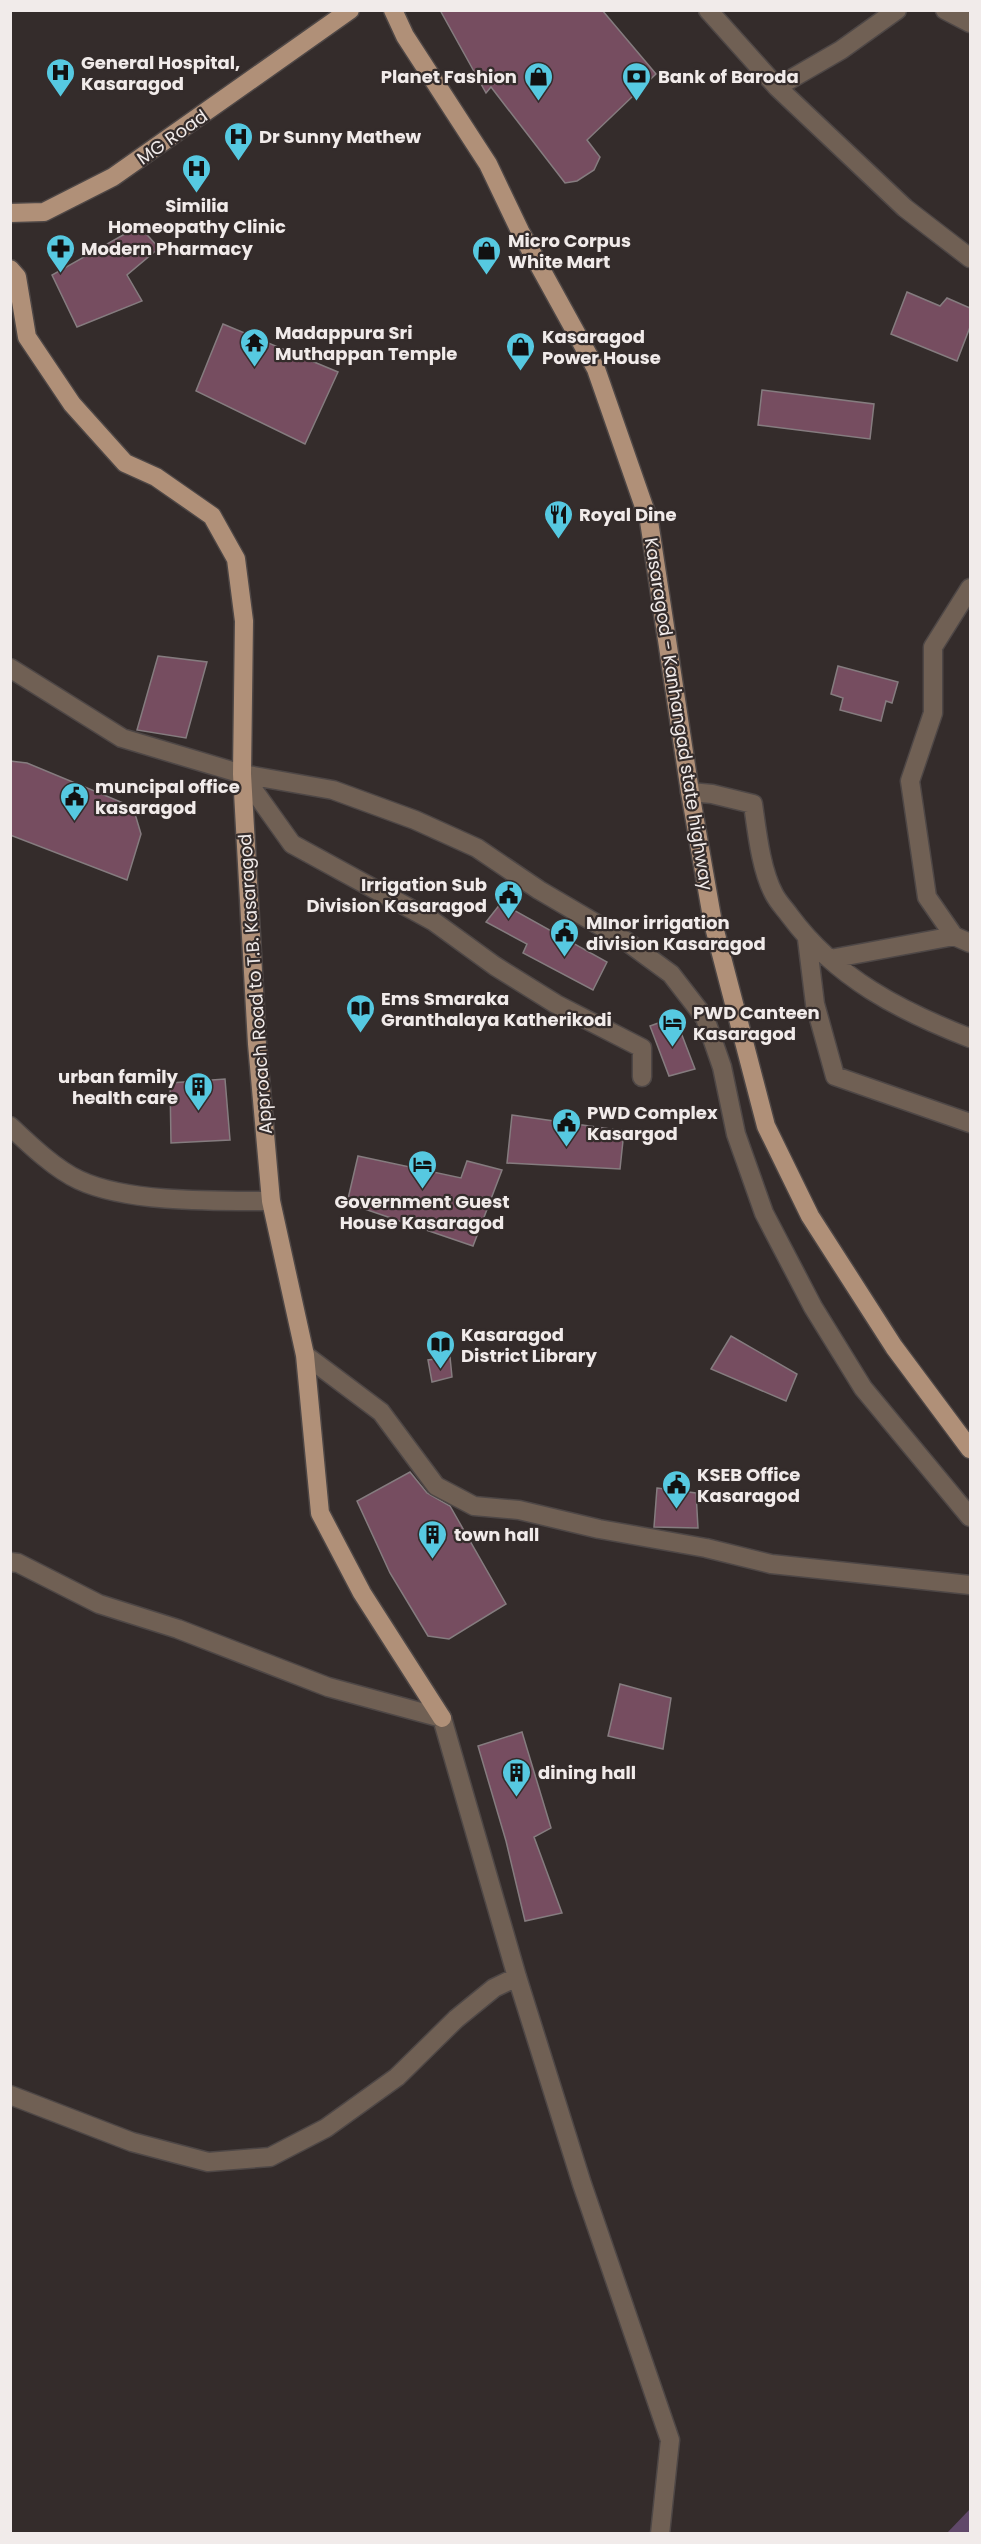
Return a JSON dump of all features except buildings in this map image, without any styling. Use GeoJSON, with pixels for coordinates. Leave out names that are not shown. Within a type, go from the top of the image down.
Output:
{"type":"FeatureCollection","features":[{"type":"Feature","properties":{"kind":"main road","name":"MG Road"},"geometry":{"type":"LineString","coordinates":[[10,213],[44,212],[113,177],[350,10]]}},
{"type":"Feature","properties":{"kind":"main road","name":"Kasaragod - Kanhangad state highway"},"geometry":{"type":"LineString","coordinates":[[393,10],[405,36],[488,164],[520,231],[596,369],[649,521],[690,792],[713,923],[766,1126],[810,1216],[894,1347],[970,1449]]}},
{"type":"Feature","properties":{"kind":"main road","name":"Approach Road to T.B. Kasaragod"},"geometry":{"type":"LineString","coordinates":[[10,269],[17,277],[27,337],[72,404],[125,463],[156,477],[212,516],[236,559],[244,621],[242,774],[257,1044],[271,1201],[305,1355],[320,1513],[362,1593],[442,1718]]}},
{"type":"Feature","properties":{"kind":"street"},"geometry":{"type":"LineString","coordinates":[[708,10],[777,87],[905,208],[970,258]]}},
{"type":"Feature","properties":{"kind":"street"},"geometry":{"type":"LineString","coordinates":[[777,87],[841,50],[897,10]]}},
{"type":"Feature","properties":{"kind":"street"},"geometry":{"type":"LineString","coordinates":[[945,10],[970,23]]}},
{"type":"Feature","properties":{"kind":"street"},"geometry":{"type":"LineString","coordinates":[[962,940],[927,897],[910,781],[933,713],[933,647],[970,588]]}},
{"type":"Feature","properties":{"kind":"street"},"geometry":{"type":"LineString","coordinates":[[10,668],[122,738],[242,774],[333,790],[415,820],[477,848],[539,890],[626,941],[671,974],[705,1018],[722,1067],[736,1134],[764,1213],[813,1307],[863,1388],[970,1517]]}},
{"type":"Feature","properties":{"kind":"street"},"geometry":{"type":"LineString","coordinates":[[242,774],[292,844],[433,921],[495,966],[556,1004],[642,1048],[642,1077]]}},
{"type":"Feature","properties":{"kind":"street"},"geometry":{"type":"LineString","coordinates":[[690,792],[712,794],[753,804],[760,849],[773,893],[807,939],[863,988],[926,1021],[970,1038]]}},
{"type":"Feature","properties":{"kind":"street"},"geometry":{"type":"LineString","coordinates":[[807,939],[815,1004],[835,1076],[970,1124]]}},
{"type":"Feature","properties":{"kind":"street"},"geometry":{"type":"LineString","coordinates":[[830,959],[962,940]]}},
{"type":"Feature","properties":{"kind":"street"},"geometry":{"type":"LineString","coordinates":[[10,1125],[34,1148],[79,1180],[118,1192],[196,1201],[271,1201]]}},
{"type":"Feature","properties":{"kind":"street"},"geometry":{"type":"LineString","coordinates":[[305,1355],[381,1412],[436,1486],[474,1506],[519,1510],[598,1529],[706,1548],[771,1564],[970,1585]]}},
{"type":"Feature","properties":{"kind":"street"},"geometry":{"type":"LineString","coordinates":[[10,1562],[18,1563],[99,1604],[178,1629],[328,1687],[442,1718],[517,1977],[582,2184],[670,2440],[660,2534]]}},
{"type":"Feature","properties":{"kind":"street"},"geometry":{"type":"LineString","coordinates":[[10,2095],[132,2142],[208,2162],[270,2157],[327,2128],[371,2096],[397,2077],[456,2019],[494,1988],[517,1977]]}},
{"type":"Feature","properties":{"kind":"shaded area"},"geometry":{"type":"Polygon","coordinates":[[[970,2509],[970,2533],[947,2533],[970,2509]]]}},
{"type":"Feature","properties":{"kind":"place","name":"General Hospital, Kasaragod"},"geometry":{"type":"Point","coordinates":[60,98]}},
{"type":"Feature","properties":{"kind":"place","name":"Planet Fashion"},"geometry":{"type":"Point","coordinates":[538,102]}},
{"type":"Feature","properties":{"kind":"place","name":"Bank of Baroda"},"geometry":{"type":"Point","coordinates":[637,102]}},
{"type":"Feature","properties":{"kind":"place","name":"Dr Sunny Mathew"},"geometry":{"type":"Point","coordinates":[238,162]}},
{"type":"Feature","properties":{"kind":"place","name":"Similia Homeopathy Clinic"},"geometry":{"type":"Point","coordinates":[197,194]}},
{"type":"Feature","properties":{"kind":"place","name":"Modern Pharmacy"},"geometry":{"type":"Point","coordinates":[60,274]}},
{"type":"Feature","properties":{"kind":"place","name":"Micro Corpus White Mart"},"geometry":{"type":"Point","coordinates":[487,276]}},
{"type":"Feature","properties":{"kind":"place","name":"Madappura Sri Muthappan Temple"},"geometry":{"type":"Point","coordinates":[254,368]}},
{"type":"Feature","properties":{"kind":"place","name":"Kasaragod Power House"},"geometry":{"type":"Point","coordinates":[521,372]}},
{"type":"Feature","properties":{"kind":"place","name":"Royal Dine"},"geometry":{"type":"Point","coordinates":[558,540]}},
{"type":"Feature","properties":{"kind":"place","name":"muncipal office kasaragod"},"geometry":{"type":"Point","coordinates":[74,822]}},
{"type":"Feature","properties":{"kind":"place","name":"Irrigation Sub Division Kasaragod"},"geometry":{"type":"Point","coordinates":[508,920]}},
{"type":"Feature","properties":{"kind":"place","name":"MInor irrigation division Kasaragod"},"geometry":{"type":"Point","coordinates":[565,958]}},
{"type":"Feature","properties":{"kind":"place","name":"Ems Smaraka Granthalaya Katherikodi"},"geometry":{"type":"Point","coordinates":[360,1034]}},
{"type":"Feature","properties":{"kind":"place","name":"PWD Canteen Kasaragod"},"geometry":{"type":"Point","coordinates":[672,1048]}},
{"type":"Feature","properties":{"kind":"place","name":"urban family health care"},"geometry":{"type":"Point","coordinates":[199,1112]}},
{"type":"Feature","properties":{"kind":"place","name":"PWD Complex Kasargod"},"geometry":{"type":"Point","coordinates":[566,1148]}},
{"type":"Feature","properties":{"kind":"place","name":"Government Guest House Kasaragod"},"geometry":{"type":"Point","coordinates":[422,1190]}},
{"type":"Feature","properties":{"kind":"place","name":"Kasaragod District Library"},"geometry":{"type":"Point","coordinates":[440,1370]}},
{"type":"Feature","properties":{"kind":"place","name":"KSEB Office Kasaragod"},"geometry":{"type":"Point","coordinates":[676,1510]}},
{"type":"Feature","properties":{"kind":"place","name":"town hall"},"geometry":{"type":"Point","coordinates":[433,1560]}},
{"type":"Feature","properties":{"kind":"place","name":"dining hall"},"geometry":{"type":"Point","coordinates":[517,1798]}}]}
